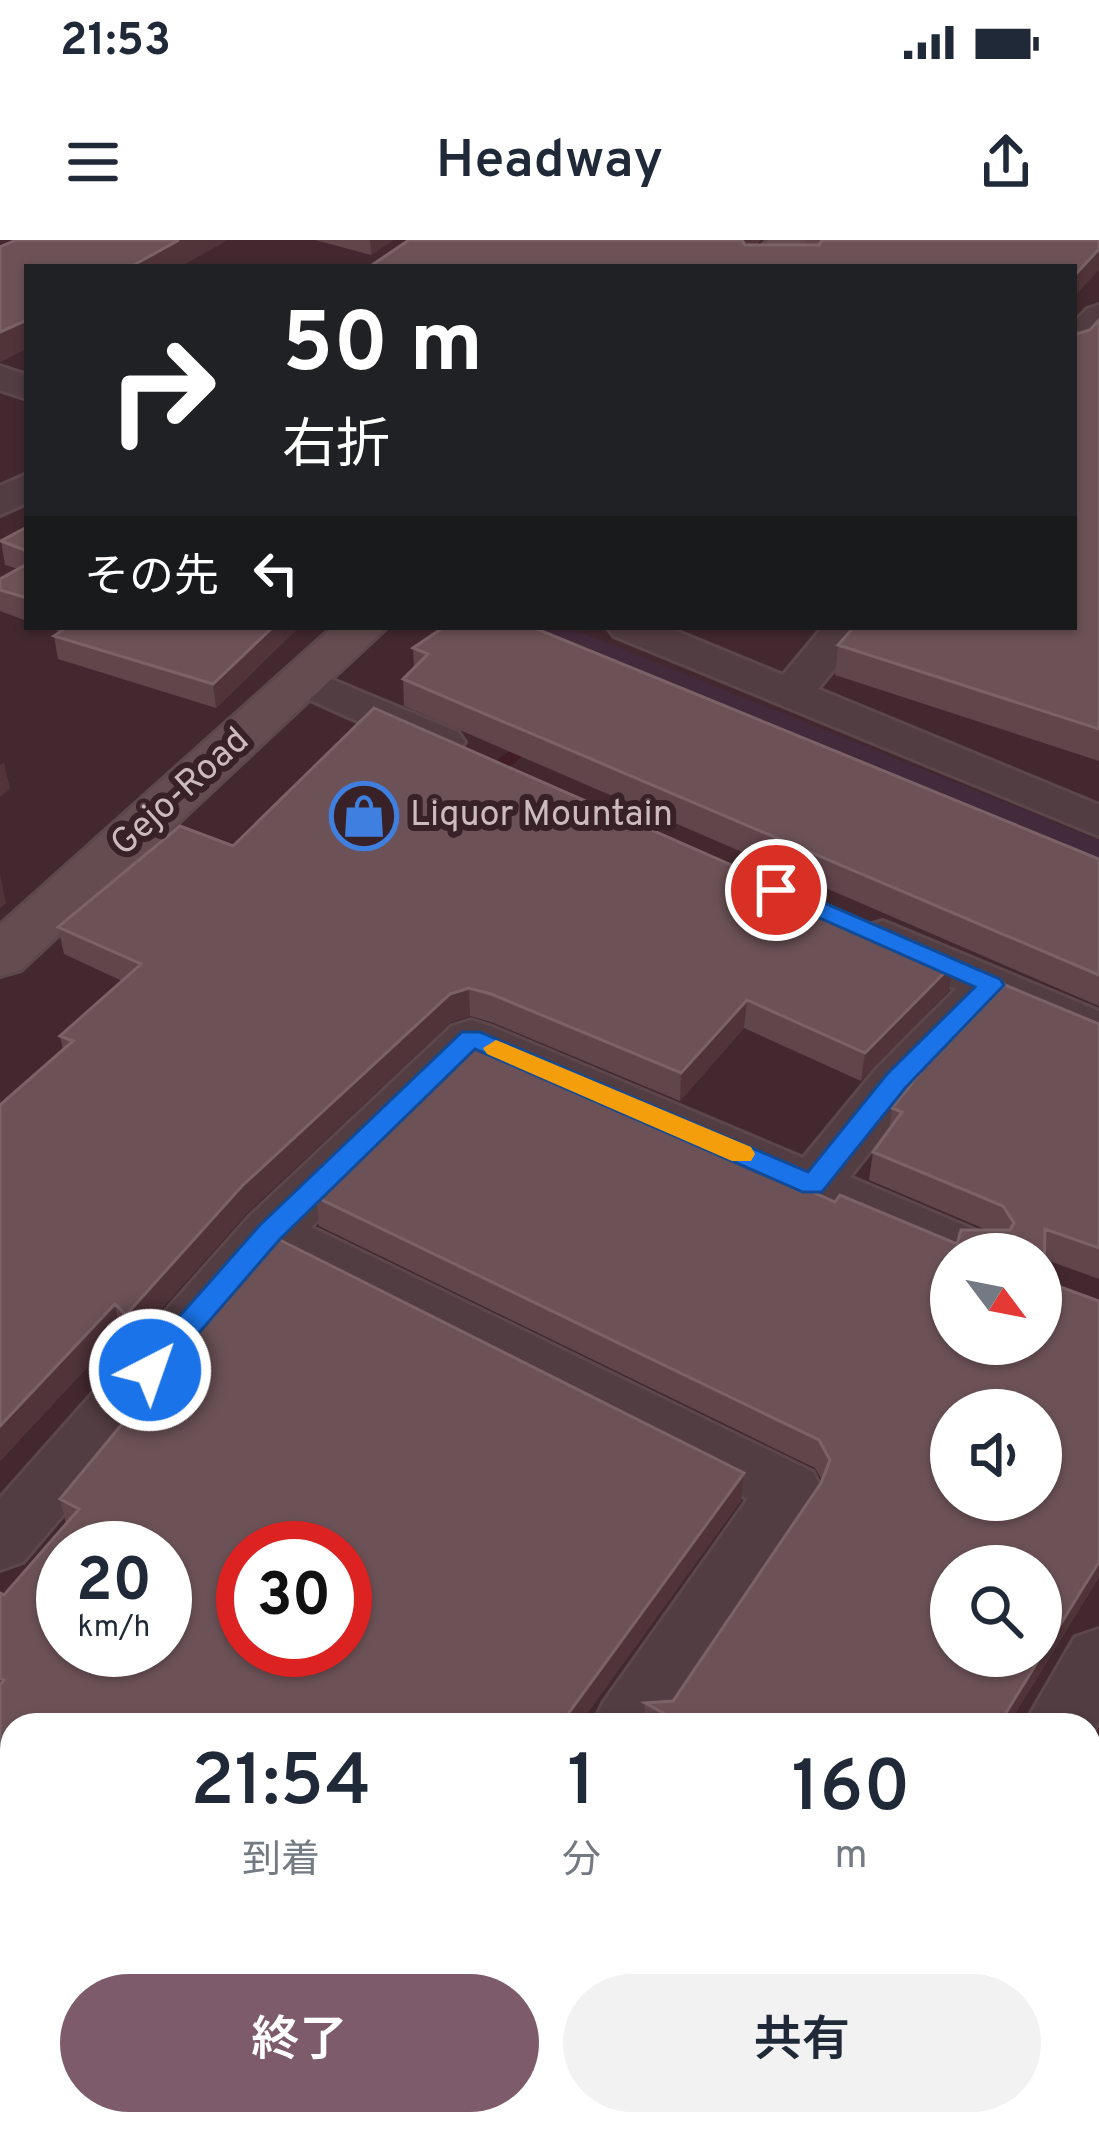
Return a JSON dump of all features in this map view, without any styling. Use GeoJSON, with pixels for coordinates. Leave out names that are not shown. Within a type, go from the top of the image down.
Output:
{"type":"FeatureCollection","features":[{"type":"Feature","properties":{"kind":"street","name":"Gejo-Road"},"geometry":{"type":"LineString","coordinates":[[0,957],[359,630]]}},
{"type":"Feature","properties":{"kind":"street"},"geometry":{"type":"LineString","coordinates":[[636,630],[1099,822]]}},
{"type":"Feature","properties":{"kind":"street"},"geometry":{"type":"LineString","coordinates":[[791,694],[844,630]]}},
{"type":"Feature","properties":{"kind":"street"},"geometry":{"type":"LineString","coordinates":[[304,681],[476,757]]}},
{"type":"Feature","properties":{"kind":"street"},"geometry":{"type":"LineString","coordinates":[[841,918],[1099,1032]]}},
{"type":"Feature","properties":{"kind":"street"},"geometry":{"type":"LineString","coordinates":[[813,1185],[897,1081],[991,985]]}},
{"type":"Feature","properties":{"kind":"street"},"geometry":{"type":"LineString","coordinates":[[0,1543],[270,1232],[471,1038],[930,1235]]}},
{"type":"Feature","properties":{"kind":"street"},"geometry":{"type":"LineString","coordinates":[[270,1232],[790,1490],[636,1713]]}},
{"type":"Feature","properties":{"kind":"street"},"geometry":{"type":"LineString","coordinates":[[1066,1713],[1099,1658]]}},
{"type":"Feature","properties":{"kind":"shaded area"},"geometry":{"type":"Polygon","coordinates":[[[477,630],[574,630],[1099,840],[1099,883],[477,630]]]}},
{"type":"Feature","properties":{"kind":"building"},"geometry":{"type":"Polygon","coordinates":[[[16,240],[179,240],[135,264],[24,264],[24,321],[0,332],[0,247],[16,240]]]}},
{"type":"Feature","properties":{"kind":"building"},"geometry":{"type":"Polygon","coordinates":[[[409,240],[742,240],[745,245],[819,245],[822,240],[1099,240],[1099,249],[1077,273],[1077,264],[373,264],[409,240]]]}},
{"type":"Feature","properties":{"kind":"building"},"geometry":{"type":"Polygon","coordinates":[[[1099,320],[1099,729],[838,645],[851,630],[1077,630],[1077,334],[1090,330],[1099,320]]]}},
{"type":"Feature","properties":{"kind":"building"},"geometry":{"type":"Polygon","coordinates":[[[24,529],[24,550],[1,541],[24,529]]]}},
{"type":"Feature","properties":{"kind":"building"},"geometry":{"type":"Polygon","coordinates":[[[24,566],[24,597],[0,590],[0,579],[24,566]]]}},
{"type":"Feature","properties":{"kind":"building"},"geometry":{"type":"Polygon","coordinates":[[[63,630],[270,630],[213,684],[54,636],[63,630]]]}},
{"type":"Feature","properties":{"kind":"building"},"geometry":{"type":"Polygon","coordinates":[[[440,630],[539,630],[1099,859],[1099,975],[403,679],[428,654],[413,648],[440,630]]]}},
{"type":"Feature","properties":{"kind":"building"},"geometry":{"type":"Polygon","coordinates":[[[374,708],[954,963],[865,1053],[747,1000],[681,1073],[491,994],[469,988],[450,994],[242,1186],[126,1315],[115,1304],[0,1426],[0,1105],[73,1041],[60,1036],[141,964],[58,927],[180,826],[233,846],[374,708]]]}},
{"type":"Feature","properties":{"kind":"building"},"geometry":{"type":"Polygon","coordinates":[[[1005,985],[1099,1024],[1099,1248],[1045,1229],[1045,1233],[960,1233],[1010,1230],[1014,1223],[1003,1206],[873,1152],[902,1112],[892,1108],[1005,985]]]}},
{"type":"Feature","properties":{"kind":"building"},"geometry":{"type":"Polygon","coordinates":[[[478,1039],[656,1116],[652,1121],[835,1202],[840,1195],[931,1233],[930,1365],[1062,1365],[1062,1288],[1099,1301],[1099,1562],[1062,1622],[1062,1545],[930,1545],[930,1677],[1028,1677],[1006,1713],[663,1713],[645,1703],[673,1701],[821,1483],[830,1460],[819,1440],[316,1197],[478,1039]]]}},
{"type":"Feature","properties":{"kind":"building"},"geometry":{"type":"Polygon","coordinates":[[[276,1238],[744,1473],[569,1713],[0,1713],[4,1680],[0,1678],[0,1593],[4,1595],[36,1558],[36,1677],[192,1677],[192,1521],[69,1521],[79,1509],[60,1499],[276,1238]]]}},
{"type":"Feature","properties":{"kind":"waterway"},"geometry":{"type":"LineString","coordinates":[[479,781],[535,738]]}},
{"type":"Feature","properties":{"kind":"slow traffic"},"geometry":{"type":"LineString","coordinates":[[496,1048],[742,1154]]}},
{"type":"Feature","properties":{"kind":"place","name":"Liquor Mountain"},"geometry":{"type":"Point","coordinates":[364,816]}},
{"type":"Feature","properties":{"kind":"route"},"geometry":{"type":"LineString","coordinates":[[150,1370],[270,1232],[471,1038],[813,1185],[897,1081],[991,985],[776,890]]}}]}
